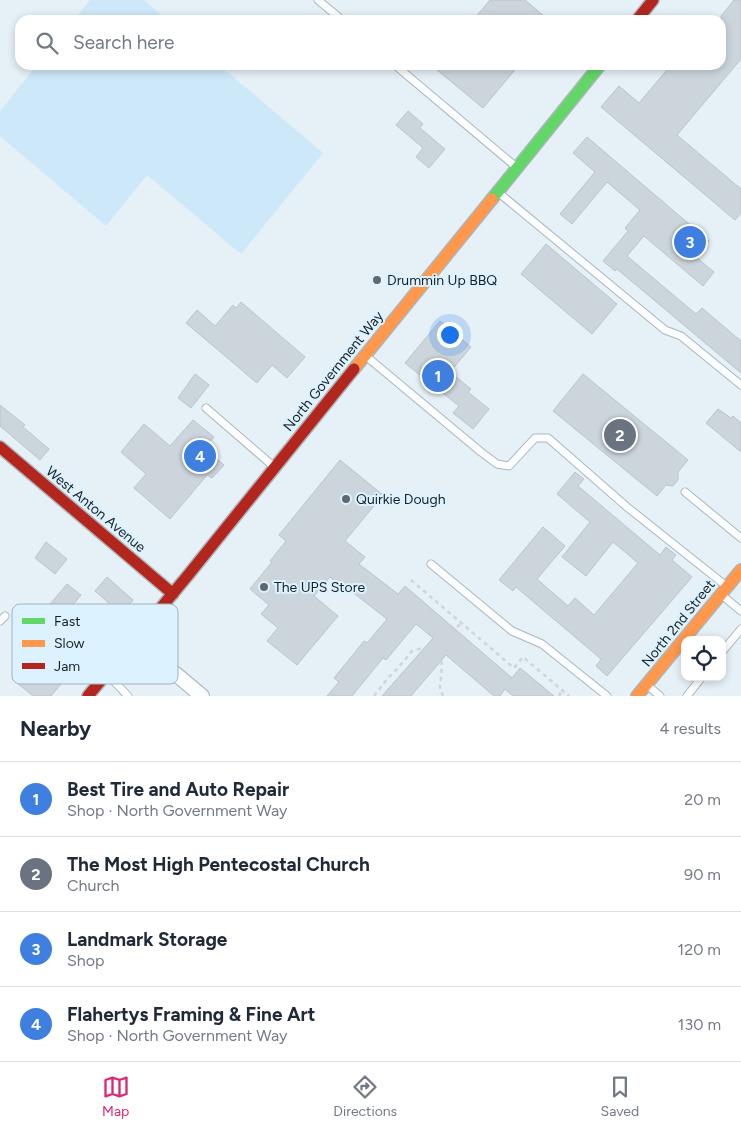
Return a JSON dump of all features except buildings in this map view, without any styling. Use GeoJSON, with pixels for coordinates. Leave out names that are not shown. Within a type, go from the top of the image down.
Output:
{"type":"FeatureCollection","features":[{"type":"Feature","properties":{"kind":"main road"},"geometry":{"type":"LineString","coordinates":[[641,15],[653,0]]}},
{"type":"Feature","properties":{"kind":"main road","name":"North Government Way"},"geometry":{"type":"LineString","coordinates":[[164,604],[596,70]]}},
{"type":"Feature","properties":{"kind":"main road","name":"West Anton Avenue"},"geometry":{"type":"LineString","coordinates":[[0,447],[172,594]]}},
{"type":"Feature","properties":{"kind":"main road","name":"North 2nd Street"},"geometry":{"type":"LineString","coordinates":[[637,696],[741,570]]}},
{"type":"Feature","properties":{"kind":"main road","name":"North Government Way"},"geometry":{"type":"LineString","coordinates":[[88,696],[98,684]]}},
{"type":"Feature","properties":{"kind":"street"},"geometry":{"type":"LineString","coordinates":[[178,676],[202,696]]}},
{"type":"Feature","properties":{"kind":"lane"},"geometry":{"type":"LineString","coordinates":[[318,0],[336,15]]}},
{"type":"Feature","properties":{"kind":"lane"},"geometry":{"type":"LineString","coordinates":[[401,70],[517,168]]}},
{"type":"Feature","properties":{"kind":"lane"},"geometry":{"type":"LineString","coordinates":[[497,192],[665,330],[682,336],[741,385]]}},
{"type":"Feature","properties":{"kind":"lane"},"geometry":{"type":"LineString","coordinates":[[365,355],[497,464],[509,466],[535,438],[548,438],[724,590],[741,611]]}},
{"type":"Feature","properties":{"kind":"lane"},"geometry":{"type":"LineString","coordinates":[[206,408],[274,467]]}},
{"type":"Feature","properties":{"kind":"lane"},"geometry":{"type":"LineString","coordinates":[[685,492],[741,538]]}},
{"type":"Feature","properties":{"kind":"lane"},"geometry":{"type":"LineString","coordinates":[[431,564],[512,631],[542,644],[607,696]]}},
{"type":"Feature","properties":{"kind":"lane"},"geometry":{"type":"LineString","coordinates":[[726,647],[741,629]]}},
{"type":"Feature","properties":{"kind":"lane"},"geometry":{"type":"LineString","coordinates":[[687,696],[699,681]]}},
{"type":"Feature","properties":{"kind":"lane"},"geometry":{"type":"LineString","coordinates":[[116,684],[128,696]]}},
{"type":"Feature","properties":{"kind":"lane"},"geometry":{"type":"LineString","coordinates":[[646,685],[660,696]]}},
{"type":"Feature","properties":{"kind":"path"},"geometry":{"type":"LineString","coordinates":[[411,580],[514,668],[523,657],[569,696]]}},
{"type":"Feature","properties":{"kind":"path"},"geometry":{"type":"LineString","coordinates":[[374,696],[412,651],[434,647],[444,641],[461,623]]}},
{"type":"Feature","properties":{"kind":"path"},"geometry":{"type":"LineString","coordinates":[[434,647],[441,658],[440,688],[443,696]]}},
{"type":"Feature","properties":{"kind":"path"},"geometry":{"type":"LineString","coordinates":[[559,696],[562,690]]}},
{"type":"Feature","properties":{"kind":"shaded area"},"geometry":{"type":"Polygon","coordinates":[[[90,0],[144,0],[161,15],[78,15],[90,0]]]}},
{"type":"Feature","properties":{"kind":"shaded area"},"geometry":{"type":"Polygon","coordinates":[[[33,70],[225,70],[323,153],[241,254],[147,175],[106,226],[0,136],[0,111],[33,70]]]}},
{"type":"Feature","properties":{"kind":"traffic: fast"},"geometry":{"type":"LineString","coordinates":[[492,199],[596,70]]}},
{"type":"Feature","properties":{"kind":"traffic: slow"},"geometry":{"type":"LineString","coordinates":[[354,369],[492,199]]}},
{"type":"Feature","properties":{"kind":"traffic: slow"},"geometry":{"type":"LineString","coordinates":[[637,696],[741,570]]}},
{"type":"Feature","properties":{"kind":"traffic: jam"},"geometry":{"type":"LineString","coordinates":[[641,15],[653,0]]}},
{"type":"Feature","properties":{"kind":"traffic: jam"},"geometry":{"type":"LineString","coordinates":[[164,604],[354,369]]}},
{"type":"Feature","properties":{"kind":"traffic: jam"},"geometry":{"type":"LineString","coordinates":[[0,447],[173,594]]}},
{"type":"Feature","properties":{"kind":"traffic: jam"},"geometry":{"type":"LineString","coordinates":[[88,696],[98,684]]}},
{"type":"Feature","properties":{"kind":"place","name":"Landmark Storage"},"geometry":{"type":"Point","coordinates":[690,242]}},
{"type":"Feature","properties":{"kind":"place","name":"Drummin Up BBQ"},"geometry":{"type":"Point","coordinates":[377,280]}},
{"type":"Feature","properties":{"kind":"place","name":"Best Tire and Auto Repair"},"geometry":{"type":"Point","coordinates":[438,376]}},
{"type":"Feature","properties":{"kind":"place","name":"The Most High Pentecostal Church"},"geometry":{"type":"Point","coordinates":[620,435]}},
{"type":"Feature","properties":{"kind":"place","name":"Flahertys Framing & Fine Art"},"geometry":{"type":"Point","coordinates":[200,456]}},
{"type":"Feature","properties":{"kind":"place","name":"Quirkie Dough"},"geometry":{"type":"Point","coordinates":[346,499]}},
{"type":"Feature","properties":{"kind":"place","name":"The UPS Store"},"geometry":{"type":"Point","coordinates":[264,587]}}]}
